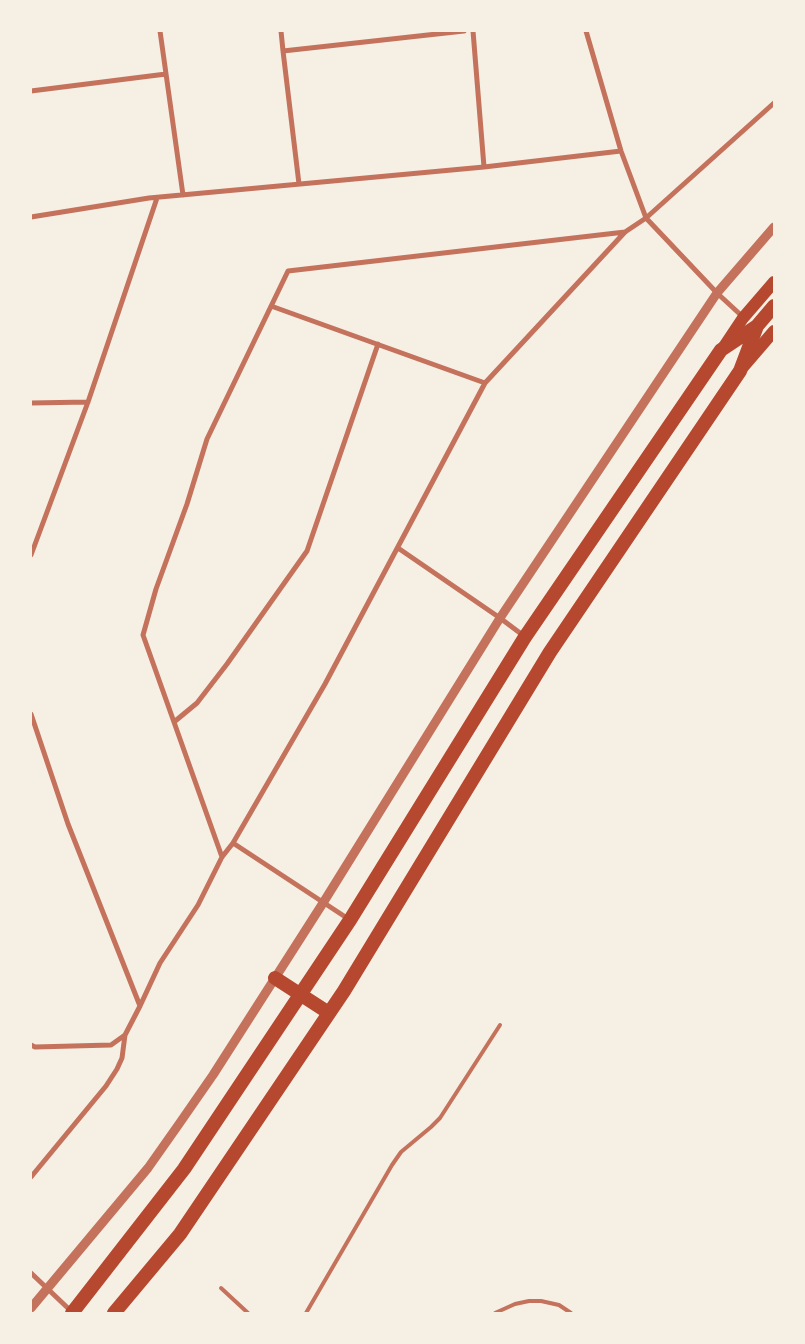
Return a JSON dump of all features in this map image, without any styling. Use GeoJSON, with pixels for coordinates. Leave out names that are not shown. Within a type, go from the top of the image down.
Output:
{"type":"FeatureCollection","features":[{"type":"Feature","properties":{"kind":"highway"},"geometry":{"type":"LineString","coordinates":[[72,1313],[184,1169],[350,920],[525,637],[721,350],[757,326],[774,306]]}},
{"type":"Feature","properties":{"kind":"highway"},"geometry":{"type":"LineString","coordinates":[[114,1313],[180,1234],[349,983],[550,652],[740,371],[757,326]]}},
{"type":"Feature","properties":{"kind":"highway"},"geometry":{"type":"LineString","coordinates":[[275,978],[329,1013]]}},
{"type":"Feature","properties":{"kind":"main road"},"geometry":{"type":"LineString","coordinates":[[721,350],[743,318],[774,282]]}},
{"type":"Feature","properties":{"kind":"main road"},"geometry":{"type":"LineString","coordinates":[[740,371],[774,331]]}},
{"type":"Feature","properties":{"kind":"street"},"geometry":{"type":"LineString","coordinates":[[160,31],[183,195]]}},
{"type":"Feature","properties":{"kind":"street"},"geometry":{"type":"LineString","coordinates":[[281,31],[300,184]]}},
{"type":"Feature","properties":{"kind":"street"},"geometry":{"type":"LineString","coordinates":[[283,51],[464,31]]}},
{"type":"Feature","properties":{"kind":"street"},"geometry":{"type":"LineString","coordinates":[[473,31],[484,167]]}},
{"type":"Feature","properties":{"kind":"street"},"geometry":{"type":"LineString","coordinates":[[586,31],[621,151],[646,218],[743,318]]}},
{"type":"Feature","properties":{"kind":"street"},"geometry":{"type":"LineString","coordinates":[[31,91],[166,74]]}},
{"type":"Feature","properties":{"kind":"street"},"geometry":{"type":"LineString","coordinates":[[31,1177],[106,1086],[117,1069],[122,1058],[125,1035],[160,963],[198,905],[222,857],[233,843],[325,684],[484,383],[625,232],[646,218],[774,104]]}},
{"type":"Feature","properties":{"kind":"street"},"geometry":{"type":"LineString","coordinates":[[31,217],[156,198],[484,167],[621,151]]}},
{"type":"Feature","properties":{"kind":"street"},"geometry":{"type":"LineString","coordinates":[[31,555],[88,402],[156,198]]}},
{"type":"Feature","properties":{"kind":"street"},"geometry":{"type":"LineString","coordinates":[[31,1308],[148,1168],[212,1075],[323,903],[500,618],[717,293],[774,227]]}},
{"type":"Feature","properties":{"kind":"street"},"geometry":{"type":"LineString","coordinates":[[222,857],[143,635],[156,589],[187,504],[207,439],[288,271],[625,232]]}},
{"type":"Feature","properties":{"kind":"street"},"geometry":{"type":"LineString","coordinates":[[271,306],[484,383]]}},
{"type":"Feature","properties":{"kind":"street"},"geometry":{"type":"LineString","coordinates":[[174,722],[197,703],[307,551],[378,344]]}},
{"type":"Feature","properties":{"kind":"street"},"geometry":{"type":"LineString","coordinates":[[31,404],[88,402]]}},
{"type":"Feature","properties":{"kind":"street"},"geometry":{"type":"LineString","coordinates":[[398,548],[525,637]]}},
{"type":"Feature","properties":{"kind":"street"},"geometry":{"type":"LineString","coordinates":[[31,714],[68,824],[140,1006]]}},
{"type":"Feature","properties":{"kind":"street"},"geometry":{"type":"LineString","coordinates":[[233,843],[350,920]]}},
{"type":"Feature","properties":{"kind":"street"},"geometry":{"type":"LineString","coordinates":[[31,1045],[35,1047],[111,1045],[125,1035]]}},
{"type":"Feature","properties":{"kind":"street"},"geometry":{"type":"LineString","coordinates":[[31,1273],[72,1313]]}},
{"type":"Feature","properties":{"kind":"lane"},"geometry":{"type":"LineString","coordinates":[[306,1313],[392,1165],[402,1152],[440,1118],[500,1025]]}},
{"type":"Feature","properties":{"kind":"lane"},"geometry":{"type":"LineString","coordinates":[[221,1288],[248,1313]]}},
{"type":"Feature","properties":{"kind":"lane"},"geometry":{"type":"LineString","coordinates":[[495,1313],[515,1304],[528,1301],[541,1301],[559,1305],[571,1313]]}}]}
